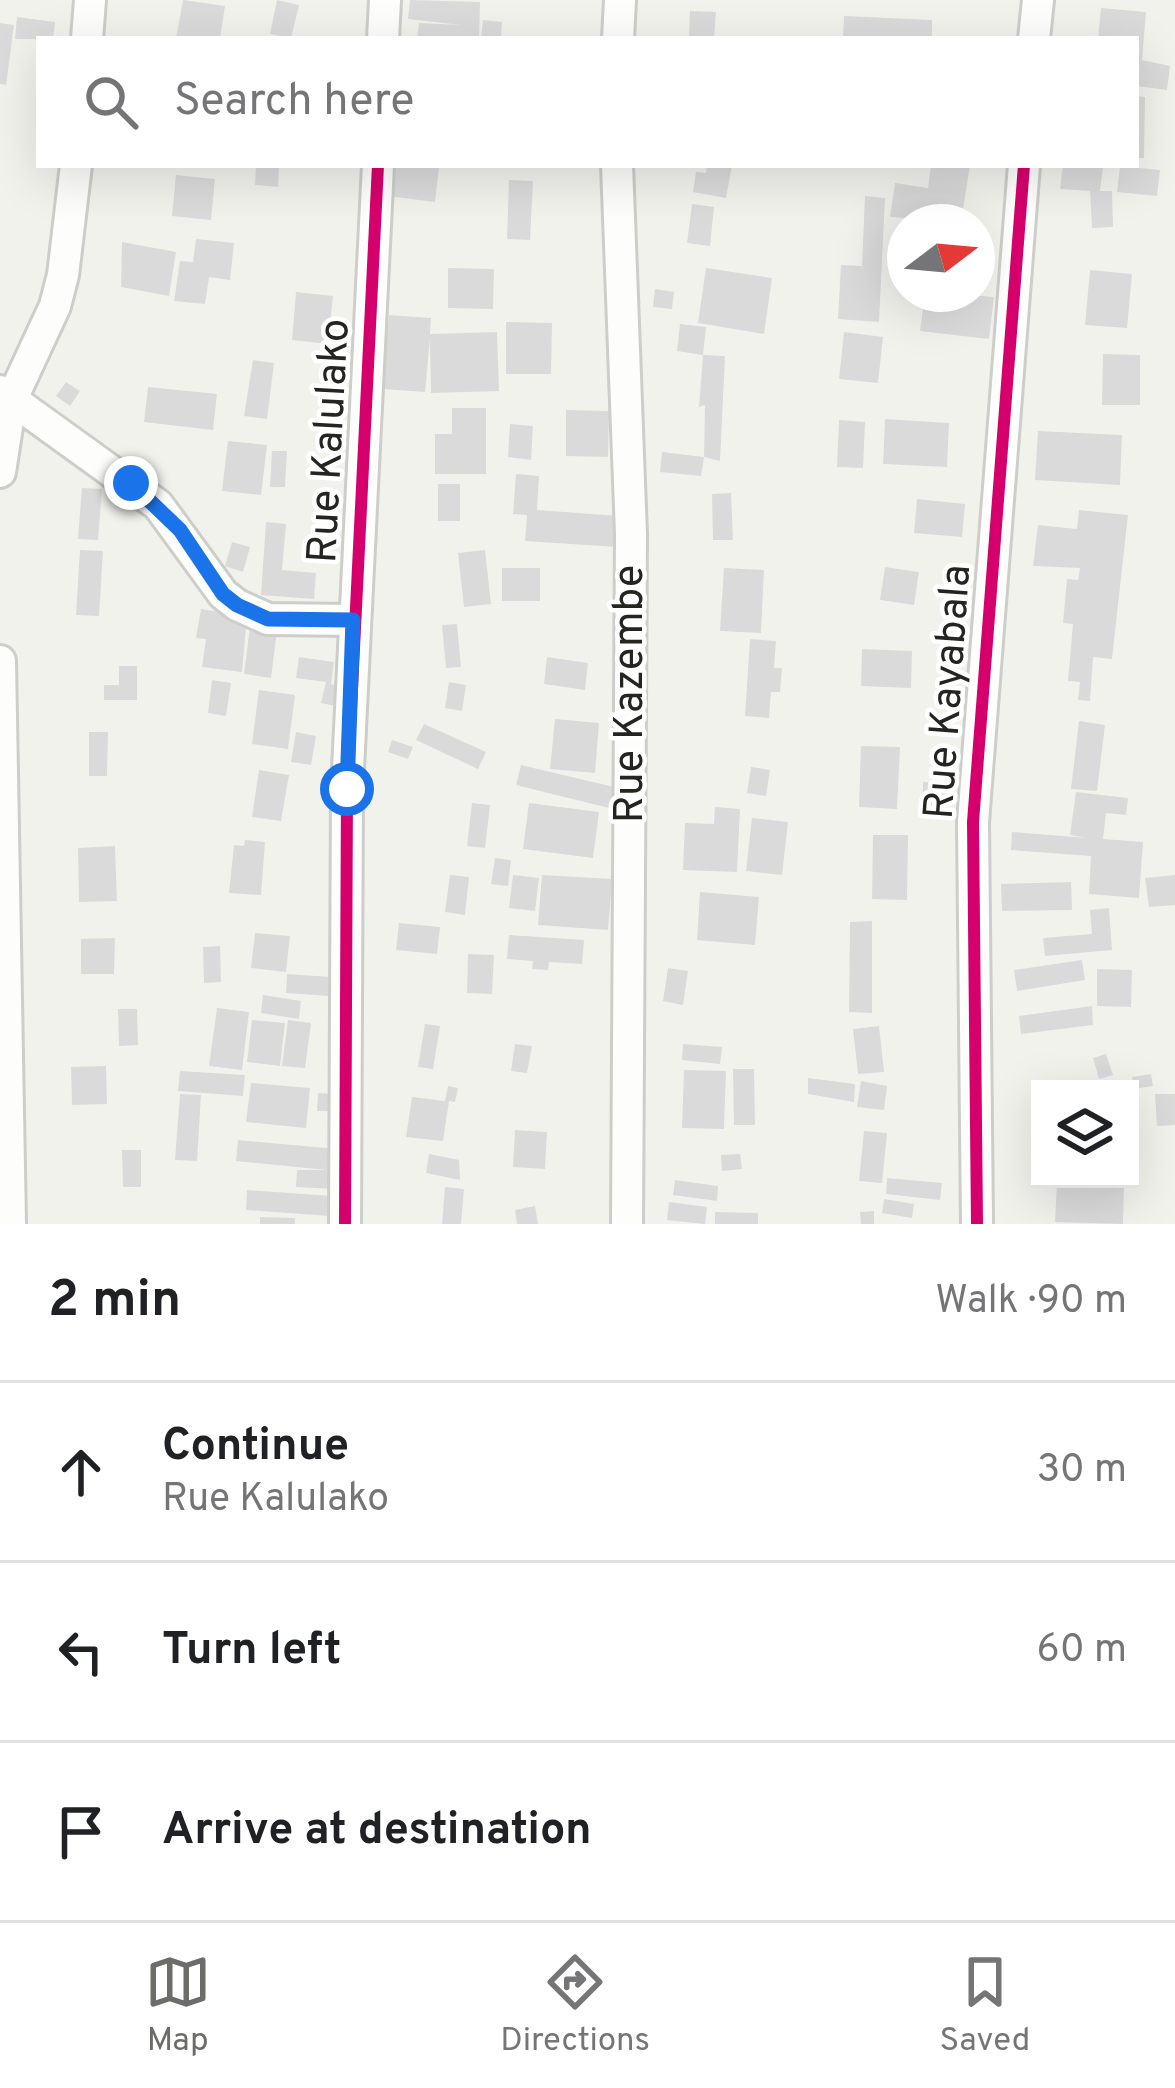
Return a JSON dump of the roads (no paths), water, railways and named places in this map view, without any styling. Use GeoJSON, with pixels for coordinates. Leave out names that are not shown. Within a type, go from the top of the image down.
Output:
{"type":"FeatureCollection","features":[{"type":"Feature","properties":{"kind":"street"},"geometry":{"type":"LineString","coordinates":[[86,36],[90,0]]}},
{"type":"Feature","properties":{"kind":"street"},"geometry":{"type":"LineString","coordinates":[[383,36],[385,0]]}},
{"type":"Feature","properties":{"kind":"street"},"geometry":{"type":"LineString","coordinates":[[618,36],[620,0]]}},
{"type":"Feature","properties":{"kind":"street"},"geometry":{"type":"LineString","coordinates":[[1034,36],[1037,0]]}},
{"type":"Feature","properties":{"kind":"street"},"geometry":{"type":"LineString","coordinates":[[0,472],[5,396],[55,306],[71,231],[76,168]]}},
{"type":"Feature","properties":{"kind":"street","name":"Rue Kalulako"},"geometry":{"type":"LineString","coordinates":[[345,1224],[353,620],[378,168]]}},
{"type":"Feature","properties":{"kind":"street","name":"Rue Kazembe"},"geometry":{"type":"LineString","coordinates":[[617,168],[631,534],[627,1224]]}},
{"type":"Feature","properties":{"kind":"street","name":"Rue Kayabala"},"geometry":{"type":"LineString","coordinates":[[977,1224],[973,822],[1024,168]]}},
{"type":"Feature","properties":{"kind":"street"},"geometry":{"type":"LineString","coordinates":[[5,396],[158,506],[223,594],[237,605],[268,619],[353,620]]}},
{"type":"Feature","properties":{"kind":"street"},"geometry":{"type":"LineString","coordinates":[[0,661],[10,1224]]}}]}
